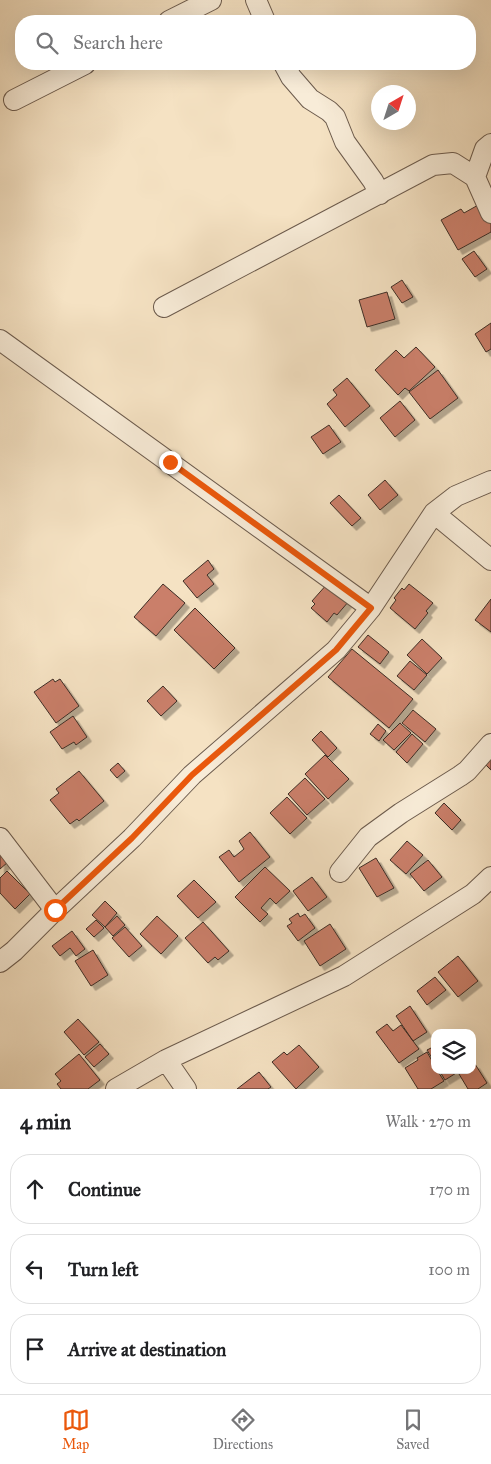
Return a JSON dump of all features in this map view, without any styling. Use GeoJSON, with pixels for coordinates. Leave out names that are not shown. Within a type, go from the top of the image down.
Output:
{"type":"FeatureCollection","features":[{"type":"Feature","properties":{"kind":"street"},"geometry":{"type":"LineString","coordinates":[[181,15],[211,0]]}},
{"type":"Feature","properties":{"kind":"street"},"geometry":{"type":"LineString","coordinates":[[256,0],[262,15]]}},
{"type":"Feature","properties":{"kind":"street"},"geometry":{"type":"LineString","coordinates":[[14,100],[73,70]]}},
{"type":"Feature","properties":{"kind":"street"},"geometry":{"type":"LineString","coordinates":[[287,70],[291,78],[310,99],[335,117],[344,142],[373,181],[380,194]]}},
{"type":"Feature","properties":{"kind":"street"},"geometry":{"type":"LineString","coordinates":[[475,177],[485,149],[491,144]]}},
{"type":"Feature","properties":{"kind":"street"},"geometry":{"type":"LineString","coordinates":[[164,306],[433,165],[453,163],[475,177],[491,213]]}},
{"type":"Feature","properties":{"kind":"street"},"geometry":{"type":"LineString","coordinates":[[0,340],[371,608]]}},
{"type":"Feature","properties":{"kind":"street"},"geometry":{"type":"LineString","coordinates":[[0,962],[14,951],[132,838],[192,775],[336,650],[371,608],[434,513],[456,496],[491,481]]}},
{"type":"Feature","properties":{"kind":"street"},"geometry":{"type":"LineString","coordinates":[[434,513],[491,560]]}},
{"type":"Feature","properties":{"kind":"street"},"geometry":{"type":"LineString","coordinates":[[340,872],[368,837],[460,776],[491,744]]}},
{"type":"Feature","properties":{"kind":"street"},"geometry":{"type":"LineString","coordinates":[[0,838],[55,910]]}},
{"type":"Feature","properties":{"kind":"street"},"geometry":{"type":"LineString","coordinates":[[116,1089],[166,1060],[344,976],[472,894],[491,877]]}},
{"type":"Feature","properties":{"kind":"street"},"geometry":{"type":"LineString","coordinates":[[166,1060],[186,1089]]}},
{"type":"Feature","properties":{"kind":"building"},"geometry":{"type":"Polygon","coordinates":[[[480,204],[491,223],[491,232],[458,250],[441,220],[461,209],[464,213],[480,204]]]}},
{"type":"Feature","properties":{"kind":"building"},"geometry":{"type":"Polygon","coordinates":[[[474,251],[487,269],[475,277],[462,259],[474,251]]]}},
{"type":"Feature","properties":{"kind":"building"},"geometry":{"type":"Polygon","coordinates":[[[402,280],[413,297],[402,303],[391,287],[402,280]]]}},
{"type":"Feature","properties":{"kind":"building"},"geometry":{"type":"Polygon","coordinates":[[[387,292],[395,319],[367,327],[359,300],[387,292]]]}},
{"type":"Feature","properties":{"kind":"building"},"geometry":{"type":"Polygon","coordinates":[[[491,323],[491,349],[486,352],[475,334],[491,323]]]}},
{"type":"Feature","properties":{"kind":"building"},"geometry":{"type":"Polygon","coordinates":[[[416,347],[435,367],[409,391],[405,388],[398,395],[375,370],[396,350],[404,358],[416,347]]]}},
{"type":"Feature","properties":{"kind":"building"},"geometry":{"type":"Polygon","coordinates":[[[438,370],[458,398],[430,419],[409,392],[438,370]]]}},
{"type":"Feature","properties":{"kind":"building"},"geometry":{"type":"Polygon","coordinates":[[[347,378],[370,406],[345,427],[327,404],[337,395],[333,390],[347,378]]]}},
{"type":"Feature","properties":{"kind":"building"},"geometry":{"type":"Polygon","coordinates":[[[400,401],[415,420],[395,437],[380,418],[400,401]]]}},
{"type":"Feature","properties":{"kind":"building"},"geometry":{"type":"Polygon","coordinates":[[[329,425],[341,442],[323,454],[311,437],[329,425]]]}},
{"type":"Feature","properties":{"kind":"building"},"geometry":{"type":"Polygon","coordinates":[[[385,480],[398,495],[380,510],[368,495],[385,480]]]}},
{"type":"Feature","properties":{"kind":"building"},"geometry":{"type":"Polygon","coordinates":[[[339,495],[361,518],[352,526],[330,503],[339,495]]]}},
{"type":"Feature","properties":{"kind":"building"},"geometry":{"type":"Polygon","coordinates":[[[208,560],[214,569],[207,575],[214,584],[197,598],[183,581],[208,560]]]}},
{"type":"Feature","properties":{"kind":"building"},"geometry":{"type":"Polygon","coordinates":[[[328,583],[349,601],[337,615],[334,613],[327,622],[311,608],[315,604],[312,601],[328,583]]]}},
{"type":"Feature","properties":{"kind":"building"},"geometry":{"type":"Polygon","coordinates":[[[163,584],[185,603],[156,636],[134,617],[163,584]]]}},
{"type":"Feature","properties":{"kind":"building"},"geometry":{"type":"Polygon","coordinates":[[[409,584],[433,603],[426,611],[428,613],[415,629],[390,608],[396,600],[394,598],[402,588],[404,590],[409,584]]]}},
{"type":"Feature","properties":{"kind":"building"},"geometry":{"type":"Polygon","coordinates":[[[491,599],[491,632],[475,620],[491,599]]]}},
{"type":"Feature","properties":{"kind":"building"},"geometry":{"type":"Polygon","coordinates":[[[195,608],[235,648],[214,669],[174,630],[195,608]]]}},
{"type":"Feature","properties":{"kind":"building"},"geometry":{"type":"Polygon","coordinates":[[[368,635],[389,652],[380,664],[358,647],[368,635]]]}},
{"type":"Feature","properties":{"kind":"building"},"geometry":{"type":"Polygon","coordinates":[[[422,639],[442,658],[427,674],[407,655],[422,639]]]}},
{"type":"Feature","properties":{"kind":"building"},"geometry":{"type":"Polygon","coordinates":[[[352,649],[413,699],[389,728],[328,677],[352,649]]]}},
{"type":"Feature","properties":{"kind":"building"},"geometry":{"type":"Polygon","coordinates":[[[410,661],[427,675],[414,690],[397,676],[410,661]]]}},
{"type":"Feature","properties":{"kind":"building"},"geometry":{"type":"Polygon","coordinates":[[[53,679],[55,682],[60,679],[79,706],[56,723],[34,692],[53,679]]]}},
{"type":"Feature","properties":{"kind":"building"},"geometry":{"type":"Polygon","coordinates":[[[163,686],[177,701],[161,716],[147,701],[163,686]]]}},
{"type":"Feature","properties":{"kind":"building"},"geometry":{"type":"Polygon","coordinates":[[[413,710],[436,729],[425,742],[402,723],[413,710]]]}},
{"type":"Feature","properties":{"kind":"building"},"geometry":{"type":"Polygon","coordinates":[[[73,716],[87,737],[76,745],[74,742],[62,749],[50,732],[73,716]]]}},
{"type":"Feature","properties":{"kind":"building"},"geometry":{"type":"Polygon","coordinates":[[[400,723],[411,733],[394,750],[383,740],[400,723]]]}},
{"type":"Feature","properties":{"kind":"building"},"geometry":{"type":"Polygon","coordinates":[[[378,724],[386,731],[379,741],[370,734],[378,724]]]}},
{"type":"Feature","properties":{"kind":"building"},"geometry":{"type":"Polygon","coordinates":[[[321,731],[337,748],[328,757],[312,740],[321,731]]]}},
{"type":"Feature","properties":{"kind":"building"},"geometry":{"type":"Polygon","coordinates":[[[412,734],[423,744],[407,763],[396,752],[412,734]]]}},
{"type":"Feature","properties":{"kind":"building"},"geometry":{"type":"Polygon","coordinates":[[[491,749],[491,770],[481,760],[491,749]]]}},
{"type":"Feature","properties":{"kind":"building"},"geometry":{"type":"Polygon","coordinates":[[[325,755],[349,779],[328,799],[305,774],[325,755]]]}},
{"type":"Feature","properties":{"kind":"building"},"geometry":{"type":"Polygon","coordinates":[[[118,763],[125,771],[117,778],[110,770],[118,763]]]}},
{"type":"Feature","properties":{"kind":"building"},"geometry":{"type":"Polygon","coordinates":[[[79,771],[104,801],[79,821],[77,819],[70,824],[50,800],[59,793],[56,789],[79,771]]]}},
{"type":"Feature","properties":{"kind":"building"},"geometry":{"type":"Polygon","coordinates":[[[305,778],[325,799],[307,815],[288,794],[305,778]]]}},
{"type":"Feature","properties":{"kind":"building"},"geometry":{"type":"Polygon","coordinates":[[[287,797],[307,818],[290,834],[270,813],[287,797]]]}},
{"type":"Feature","properties":{"kind":"building"},"geometry":{"type":"Polygon","coordinates":[[[444,803],[461,820],[452,830],[435,813],[444,803]]]}},
{"type":"Feature","properties":{"kind":"building"},"geometry":{"type":"Polygon","coordinates":[[[250,832],[270,857],[239,882],[219,857],[229,850],[234,857],[244,849],[239,841],[250,832]]]}},
{"type":"Feature","properties":{"kind":"building"},"geometry":{"type":"Polygon","coordinates":[[[407,841],[423,855],[406,874],[390,860],[407,841]]]}},
{"type":"Feature","properties":{"kind":"building"},"geometry":{"type":"Polygon","coordinates":[[[0,854],[8,862],[0,869],[0,854]]]}},
{"type":"Feature","properties":{"kind":"building"},"geometry":{"type":"Polygon","coordinates":[[[376,858],[394,888],[377,897],[359,868],[376,858]]]}},
{"type":"Feature","properties":{"kind":"building"},"geometry":{"type":"Polygon","coordinates":[[[428,860],[442,877],[424,891],[410,874],[428,860]]]}},
{"type":"Feature","properties":{"kind":"building"},"geometry":{"type":"Polygon","coordinates":[[[265,867],[290,891],[276,904],[270,898],[261,908],[268,914],[260,922],[235,897],[265,867]]]}},
{"type":"Feature","properties":{"kind":"building"},"geometry":{"type":"Polygon","coordinates":[[[7,871],[30,894],[15,909],[0,893],[0,878],[7,871]]]}},
{"type":"Feature","properties":{"kind":"building"},"geometry":{"type":"Polygon","coordinates":[[[312,877],[327,897],[308,911],[293,891],[312,877]]]}},
{"type":"Feature","properties":{"kind":"building"},"geometry":{"type":"Polygon","coordinates":[[[194,880],[216,902],[198,918],[177,896],[194,880]]]}},
{"type":"Feature","properties":{"kind":"building"},"geometry":{"type":"Polygon","coordinates":[[[105,901],[117,913],[105,927],[92,915],[105,901]]]}},
{"type":"Feature","properties":{"kind":"building"},"geometry":{"type":"Polygon","coordinates":[[[298,913],[300,917],[305,914],[315,928],[298,941],[287,926],[292,923],[289,919],[298,913]]]}},
{"type":"Feature","properties":{"kind":"building"},"geometry":{"type":"Polygon","coordinates":[[[117,916],[125,925],[113,936],[105,927],[117,916]]]}},
{"type":"Feature","properties":{"kind":"building"},"geometry":{"type":"Polygon","coordinates":[[[157,916],[178,936],[161,954],[140,934],[157,916]]]}},
{"type":"Feature","properties":{"kind":"building"},"geometry":{"type":"Polygon","coordinates":[[[96,920],[104,928],[94,937],[86,929],[96,920]]]}},
{"type":"Feature","properties":{"kind":"building"},"geometry":{"type":"Polygon","coordinates":[[[203,922],[229,951],[218,960],[215,957],[208,963],[185,938],[203,922]]]}},
{"type":"Feature","properties":{"kind":"building"},"geometry":{"type":"Polygon","coordinates":[[[330,924],[346,949],[320,966],[304,941],[330,924]]]}},
{"type":"Feature","properties":{"kind":"building"},"geometry":{"type":"Polygon","coordinates":[[[125,927],[142,946],[129,957],[112,938],[125,927]]]}},
{"type":"Feature","properties":{"kind":"building"},"geometry":{"type":"Polygon","coordinates":[[[72,931],[85,949],[76,956],[70,948],[60,956],[52,946],[72,931]]]}},
{"type":"Feature","properties":{"kind":"building"},"geometry":{"type":"Polygon","coordinates":[[[93,950],[108,975],[91,986],[75,961],[93,950]]]}},
{"type":"Feature","properties":{"kind":"building"},"geometry":{"type":"Polygon","coordinates":[[[458,956],[478,981],[458,997],[438,972],[458,956]]]}},
{"type":"Feature","properties":{"kind":"building"},"geometry":{"type":"Polygon","coordinates":[[[435,977],[446,990],[427,1005],[417,991],[435,977]]]}},
{"type":"Feature","properties":{"kind":"building"},"geometry":{"type":"Polygon","coordinates":[[[410,1006],[427,1032],[413,1041],[396,1016],[410,1006]]]}},
{"type":"Feature","properties":{"kind":"building"},"geometry":{"type":"Polygon","coordinates":[[[78,1019],[99,1042],[84,1055],[64,1032],[78,1019]]]}},
{"type":"Feature","properties":{"kind":"building"},"geometry":{"type":"Polygon","coordinates":[[[387,1024],[393,1031],[401,1025],[419,1049],[399,1063],[376,1032],[387,1024]]]}},
{"type":"Feature","properties":{"kind":"building"},"geometry":{"type":"Polygon","coordinates":[[[100,1044],[109,1054],[94,1067],[85,1057],[100,1044]]]}},
{"type":"Feature","properties":{"kind":"building"},"geometry":{"type":"Polygon","coordinates":[[[299,1045],[319,1067],[296,1089],[272,1062],[284,1052],[287,1055],[299,1045]]]}},
{"type":"Feature","properties":{"kind":"building"},"geometry":{"type":"Polygon","coordinates":[[[431,1048],[431,1056],[427,1050],[431,1048]]]}},
{"type":"Feature","properties":{"kind":"building"},"geometry":{"type":"Polygon","coordinates":[[[427,1052],[431,1059],[431,1074],[440,1074],[444,1081],[431,1089],[418,1089],[405,1068],[418,1060],[417,1058],[427,1052]]]}},
{"type":"Feature","properties":{"kind":"building"},"geometry":{"type":"Polygon","coordinates":[[[79,1054],[100,1080],[88,1089],[61,1089],[57,1084],[61,1081],[55,1074],[79,1054]]]}},
{"type":"Feature","properties":{"kind":"building"},"geometry":{"type":"Polygon","coordinates":[[[476,1066],[487,1083],[478,1089],[468,1089],[459,1074],[476,1074],[476,1066]]]}},
{"type":"Feature","properties":{"kind":"building"},"geometry":{"type":"Polygon","coordinates":[[[259,1072],[271,1087],[268,1089],[237,1089],[259,1072]]]}},
{"type":"Feature","properties":{"kind":"building"},"geometry":{"type":"Polygon","coordinates":[[[441,1074],[455,1074],[445,1080],[441,1074]]]}},
{"type":"Feature","properties":{"kind":"route"},"geometry":{"type":"LineString","coordinates":[[55,910],[132,838],[192,775],[336,650],[371,608],[170,462]]}}]}
